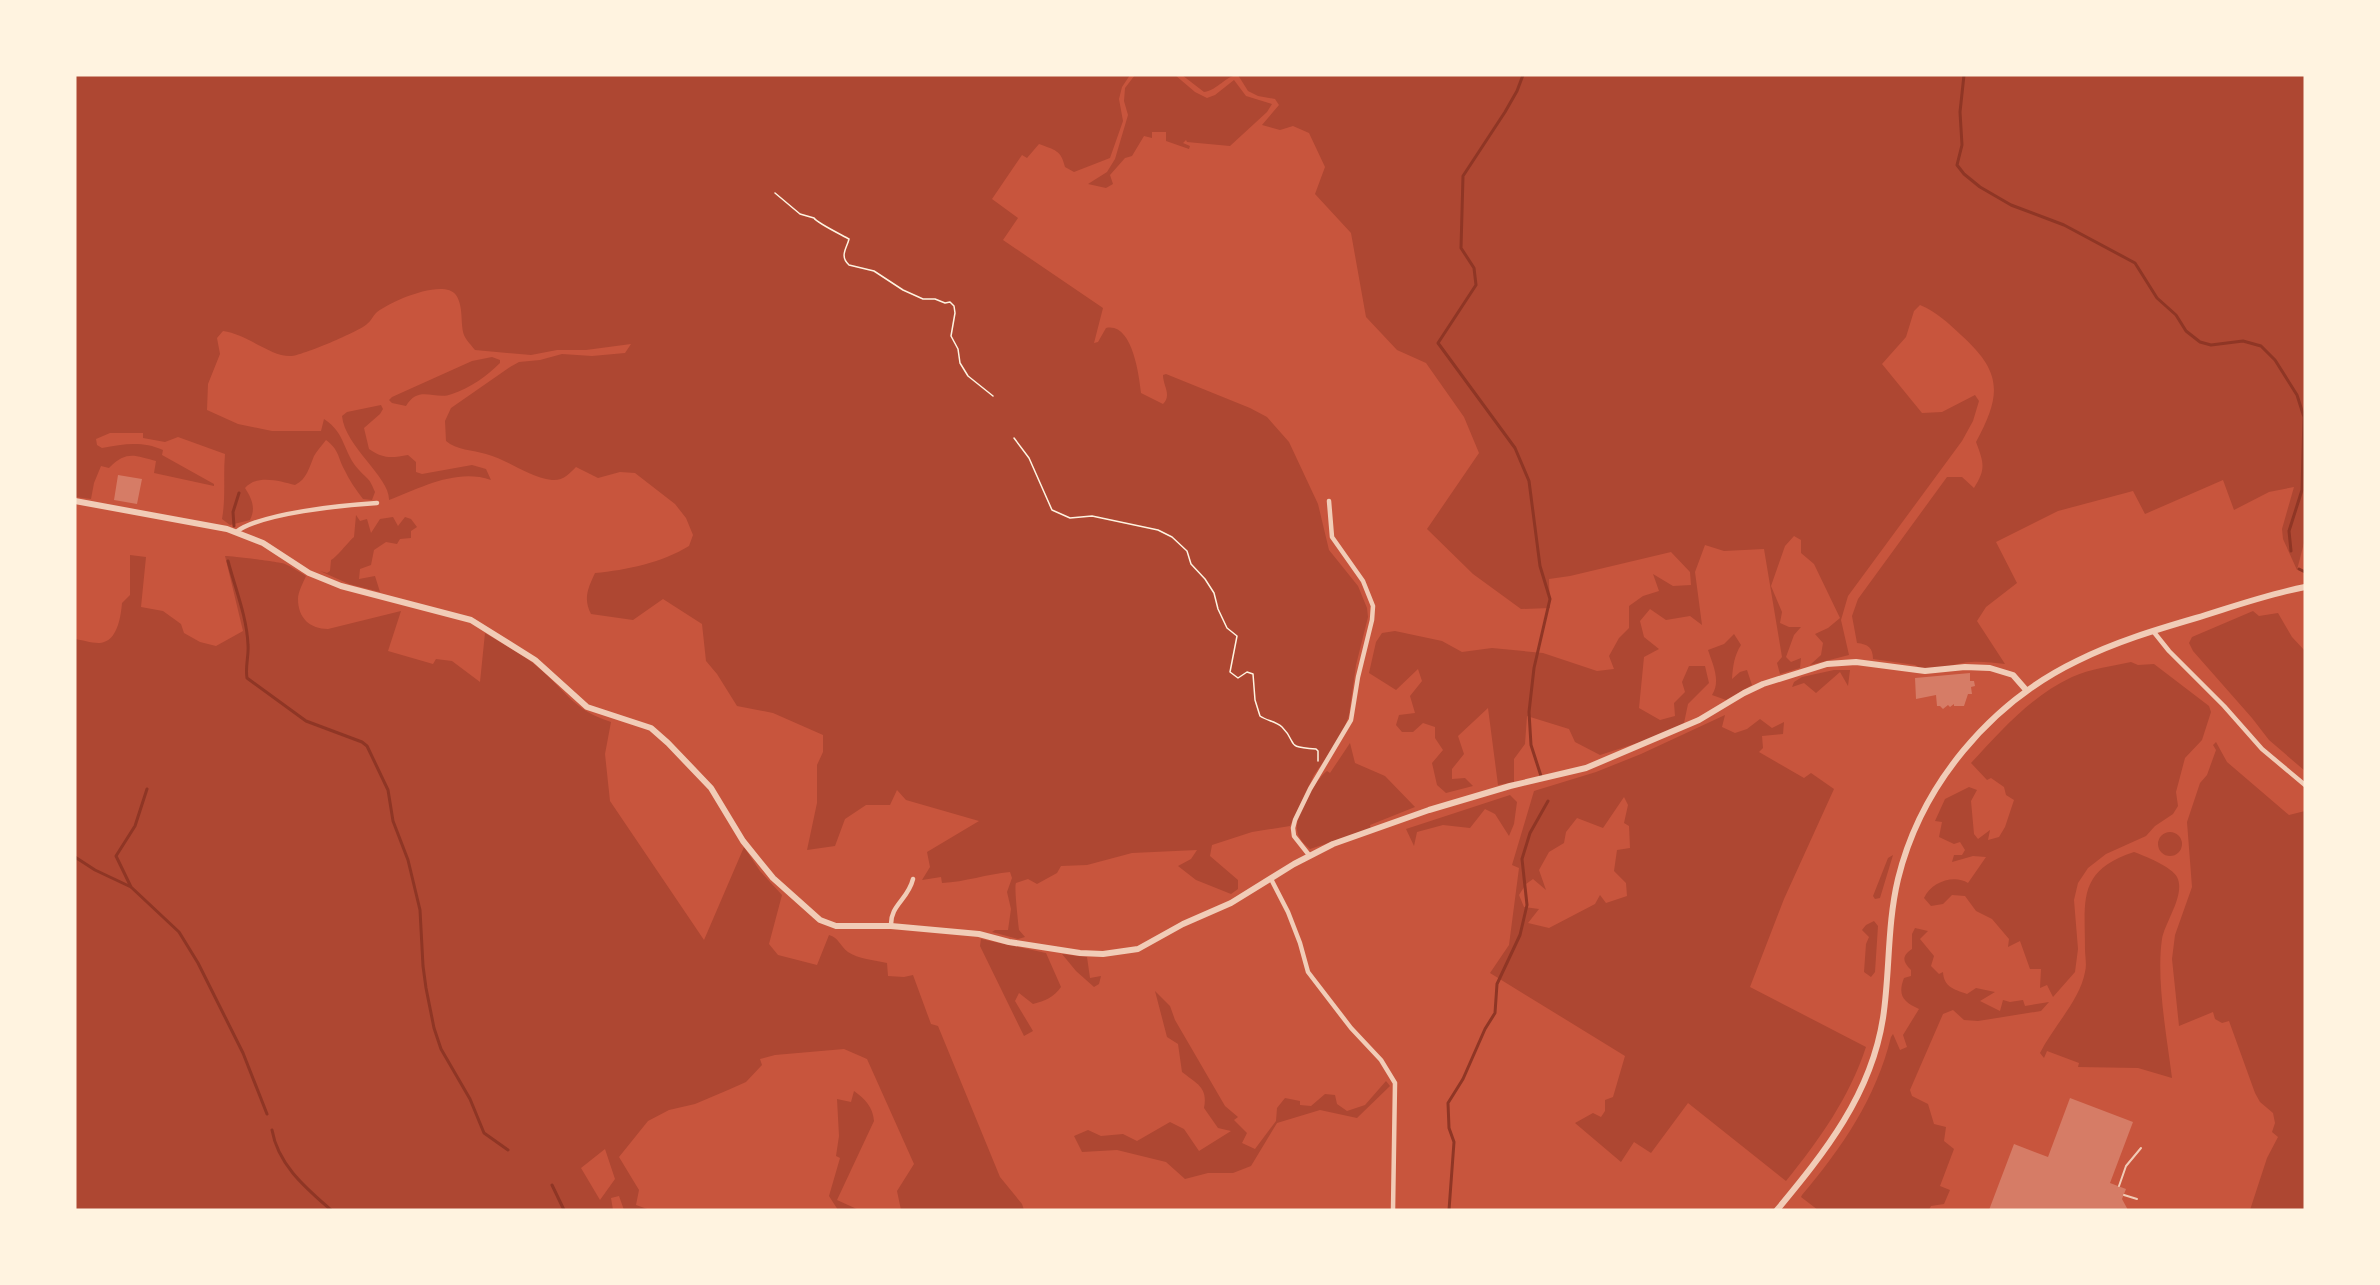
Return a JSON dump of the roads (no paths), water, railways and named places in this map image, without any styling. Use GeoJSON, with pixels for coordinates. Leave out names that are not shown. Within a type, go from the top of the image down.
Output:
{"type":"FeatureCollection","features":[{"type":"Feature","properties":{"kind":"street"},"geometry":{"type":"LineString","coordinates":[[75,501],[236,532],[263,543],[309,573],[341,586],[471,620],[535,660],[587,707],[651,729],[668,743],[711,788],[742,841],[766,870],[814,917],[836,926],[891,926],[979,934],[1062,951],[1103,954],[1138,950],[1183,924],[1231,903],[1309,855],[1333,844],[1429,810],[1510,786],[1586,768],[1699,720],[1763,684],[1827,664],[1856,662],[1925,671],[1965,667],[1990,668],[2013,675],[2027,691]]}},
{"type":"Feature","properties":{"kind":"street"},"geometry":{"type":"LineString","coordinates":[[1309,855],[1294,836],[1293,828],[1301,805],[1351,720],[1358,677],[1372,620],[1372,606],[1363,581],[1332,537],[1329,501]]}},
{"type":"Feature","properties":{"kind":"street"},"geometry":{"type":"LineString","coordinates":[[236,532],[245,525],[274,518],[377,503]]}},
{"type":"Feature","properties":{"kind":"street"},"geometry":{"type":"LineString","coordinates":[[1777,1210],[1827,1147],[1846,1118],[1872,1065],[1883,1019],[1890,921],[1895,894],[1915,830],[1939,784],[1963,751],[1998,714],[2027,691],[2076,662],[2119,642],[2268,595],[2305,587]]}},
{"type":"Feature","properties":{"kind":"street"},"geometry":{"type":"LineString","coordinates":[[2153,631],[2169,651],[2224,706],[2262,749],[2305,785]]}},
{"type":"Feature","properties":{"kind":"street"},"geometry":{"type":"LineString","coordinates":[[891,926],[891,915],[910,890],[913,879]]}},
{"type":"Feature","properties":{"kind":"street"},"geometry":{"type":"LineString","coordinates":[[1271,879],[1288,912],[1308,972],[1351,1028],[1381,1060],[1395,1083],[1393,1210]]}},
{"type":"Feature","properties":{"kind":"lane"},"geometry":{"type":"LineString","coordinates":[[2119,1186],[2126,1166],[2141,1148]]}},
{"type":"Feature","properties":{"kind":"lane"},"geometry":{"type":"LineString","coordinates":[[2124,1194],[2137,1199]]}},
{"type":"Feature","properties":{"kind":"waterway"},"geometry":{"type":"LineString","coordinates":[[1523,75],[1505,112],[1463,176],[1461,248],[1474,268],[1476,285],[1438,343],[1515,448],[1529,481],[1540,566],[1550,599],[1534,668],[1529,712],[1531,745],[1541,776]]}},
{"type":"Feature","properties":{"kind":"waterway"},"geometry":{"type":"LineString","coordinates":[[1964,75],[1960,112],[1962,145],[1957,165],[1964,174],[1980,187],[2011,205],[2064,225],[2135,263],[2157,298],[2176,315],[2186,331],[2200,342],[2211,345],[2243,341],[2261,346],[2275,360],[2297,395],[2304,417],[2302,490],[2289,531],[2291,551]]}},
{"type":"Feature","properties":{"kind":"waterway"},"geometry":{"type":"LineString","coordinates":[[234,526],[233,512],[239,493]]}},
{"type":"Feature","properties":{"kind":"waterway"},"geometry":{"type":"LineString","coordinates":[[228,561],[247,634],[247,678],[306,721],[362,742],[367,746],[388,790],[393,821],[408,860],[420,910],[423,966],[434,1028],[441,1049],[470,1099],[484,1133],[508,1150]]}},
{"type":"Feature","properties":{"kind":"waterway"},"geometry":{"type":"LineString","coordinates":[[2299,569],[2305,572]]}},
{"type":"Feature","properties":{"kind":"waterway"},"geometry":{"type":"LineString","coordinates":[[131,887],[116,856],[135,826],[147,789]]}},
{"type":"Feature","properties":{"kind":"waterway"},"geometry":{"type":"LineString","coordinates":[[1449,1210],[1454,1142],[1449,1128],[1448,1103],[1463,1079],[1485,1029],[1495,1013],[1497,984],[1520,935],[1527,905],[1522,859],[1530,833],[1548,801]]}},
{"type":"Feature","properties":{"kind":"waterway"},"geometry":{"type":"LineString","coordinates":[[75,857],[95,870],[131,887],[179,932],[198,963],[243,1053],[267,1114]]}},
{"type":"Feature","properties":{"kind":"waterway"},"geometry":{"type":"LineString","coordinates":[[272,1130],[280,1154],[294,1175],[331,1210]]}},
{"type":"Feature","properties":{"kind":"waterway"},"geometry":{"type":"LineString","coordinates":[[552,1185],[564,1210]]}}]}
